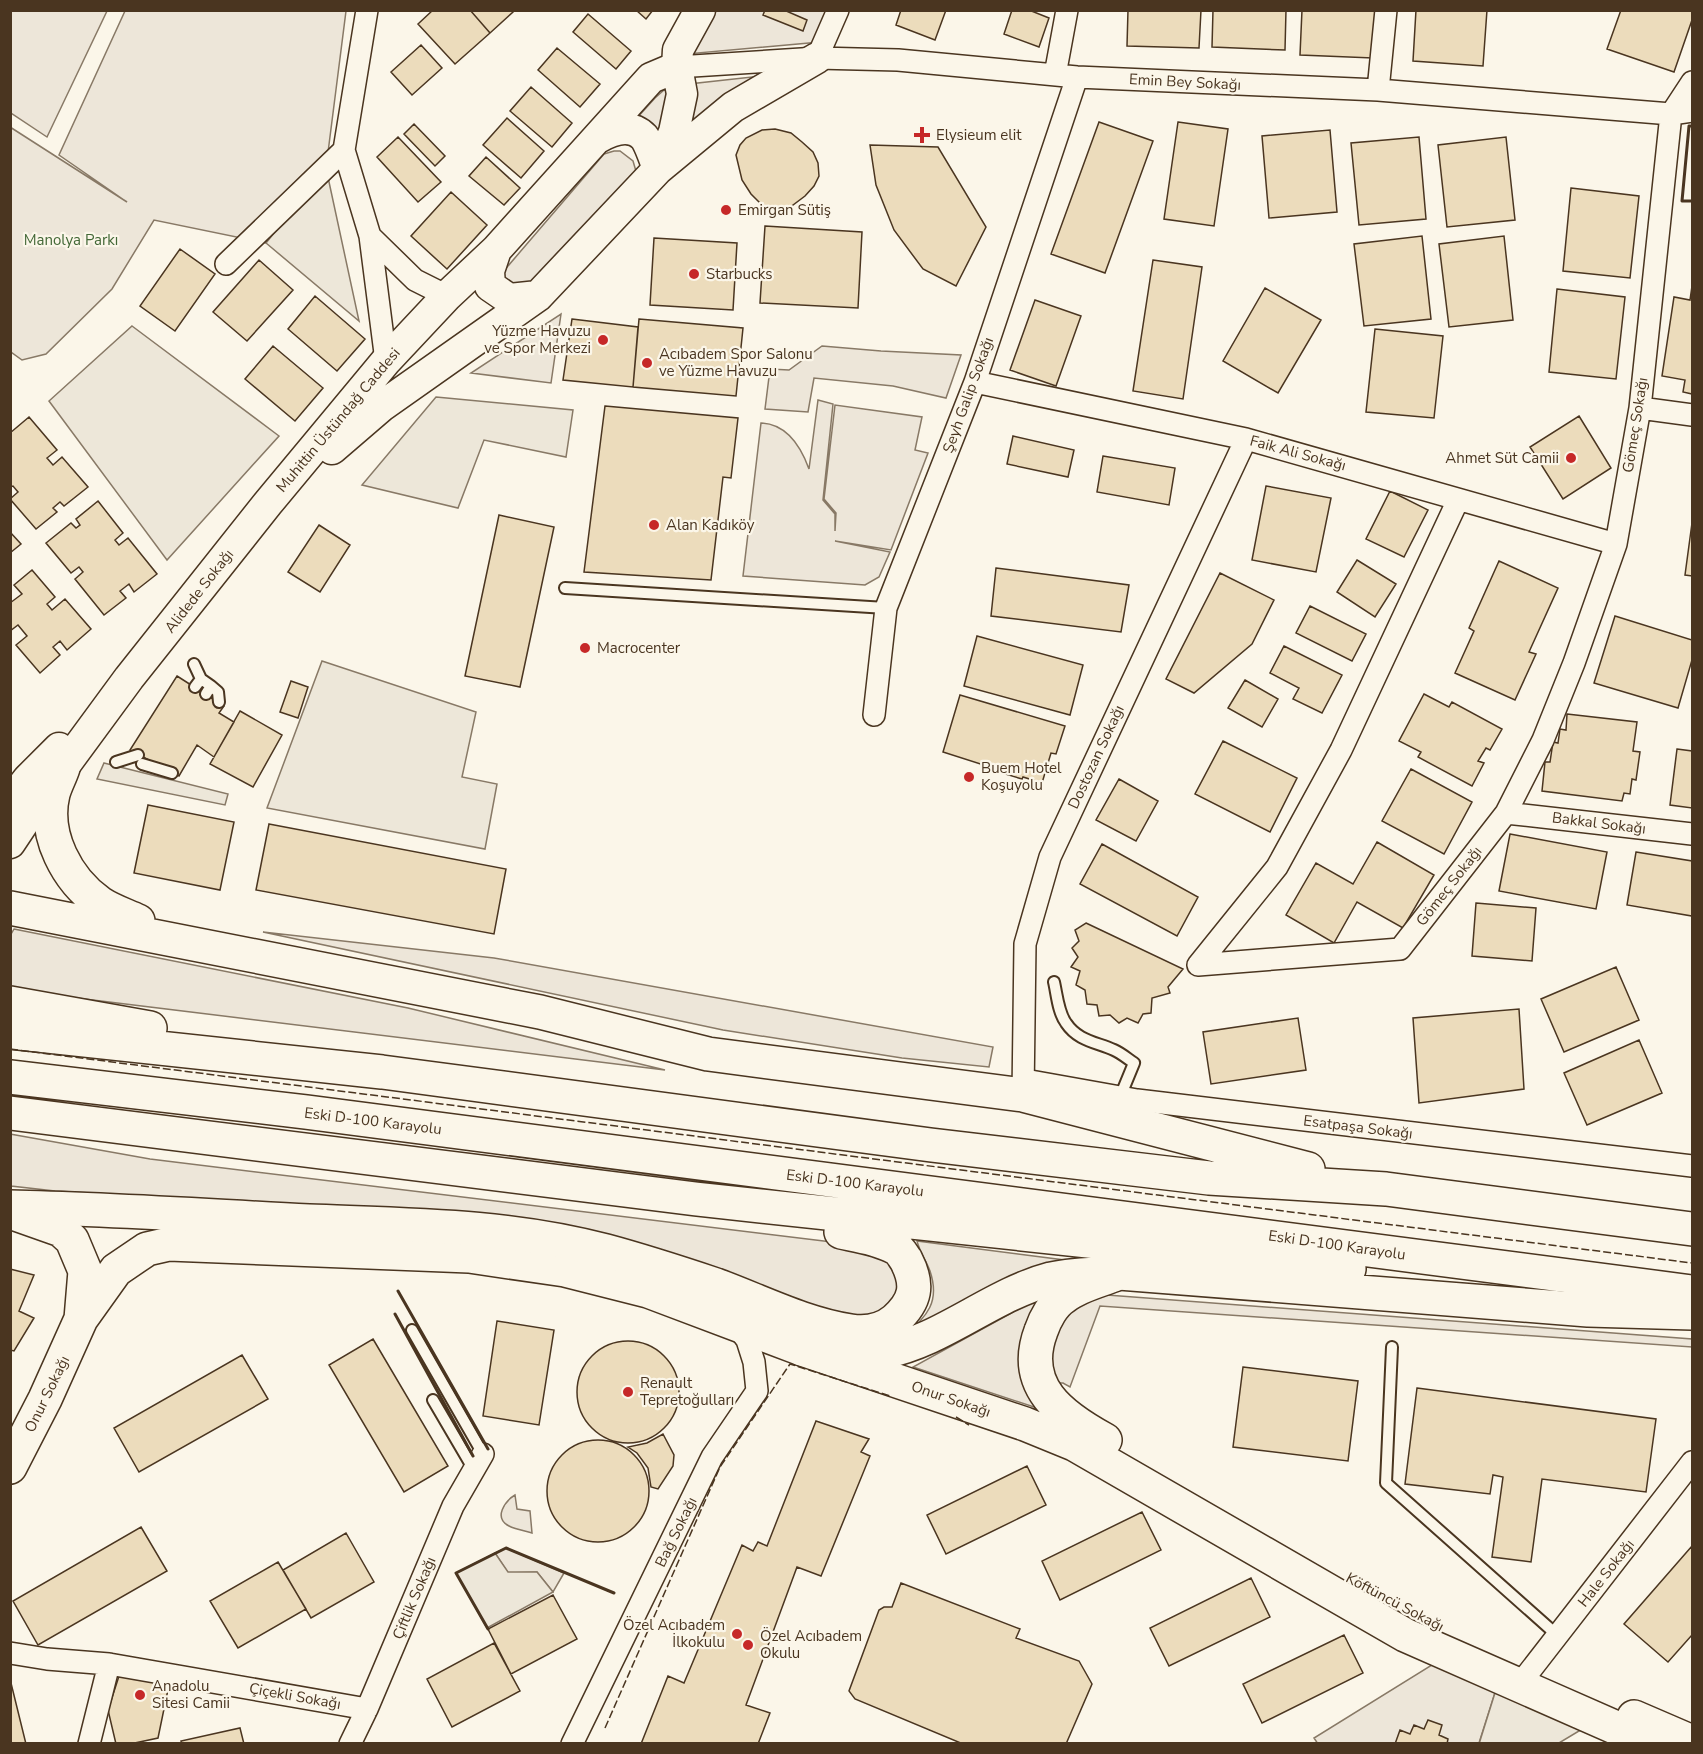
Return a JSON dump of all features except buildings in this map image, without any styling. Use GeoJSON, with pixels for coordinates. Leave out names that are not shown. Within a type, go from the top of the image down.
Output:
{"type":"FeatureCollection","features":[{"type":"Feature","properties":{"kind":"main road"},"geometry":{"type":"LineString","coordinates":[[63,768],[53,795],[51,819],[55,843],[64,865],[98,901],[138,920],[308,966]]}},
{"type":"Feature","properties":{"kind":"main road"},"geometry":{"type":"LineString","coordinates":[[10,908],[540,1012],[708,1054],[1024,1088],[1386,1189]]}},
{"type":"Feature","properties":{"kind":"main road"},"geometry":{"type":"LineString","coordinates":[[19,1019],[382,1071],[931,1145],[1209,1178],[1386,1189],[1692,1229]]}},
{"type":"Feature","properties":{"kind":"main road","name":"Eski D-100 Karayolu"},"geometry":{"type":"LineString","coordinates":[[14,1077],[330,1115],[1692,1292]]}},
{"type":"Feature","properties":{"kind":"main road"},"geometry":{"type":"LineString","coordinates":[[10,1113],[696,1199],[1355,1270],[1650,1287]]}},
{"type":"Feature","properties":{"kind":"main road"},"geometry":{"type":"LineString","coordinates":[[10,1209],[76,1208],[471,1228],[538,1236],[615,1254],[716,1285],[823,1324],[854,1331],[876,1330],[890,1324],[903,1313],[914,1293],[914,1276],[899,1250],[879,1240],[696,1199]]}},
{"type":"Feature","properties":{"kind":"main road"},"geometry":{"type":"LineString","coordinates":[[10,1209],[61,1230],[72,1240],[85,1272],[81,1319]]}},
{"type":"Feature","properties":{"kind":"main road","name":"Onur Sokağı"},"geometry":{"type":"LineString","coordinates":[[10,1467],[45,1399],[81,1319],[116,1270],[147,1249],[169,1244],[480,1257],[565,1270],[648,1291],[801,1348],[1025,1424],[1074,1444],[1103,1449]]}},
{"type":"Feature","properties":{"kind":"main road"},"geometry":{"type":"LineString","coordinates":[[1103,1449],[1054,1406],[1041,1386],[1034,1362],[1036,1342],[1045,1319],[1063,1298],[1082,1287],[1119,1273]]}},
{"type":"Feature","properties":{"kind":"main road"},"geometry":{"type":"LineString","coordinates":[[801,1348],[882,1353],[951,1328],[993,1304],[1050,1280],[1078,1275],[1119,1273],[1588,1310],[1692,1313]]}},
{"type":"Feature","properties":{"kind":"main road","name":"Köftüncü Sokağı"},"geometry":{"type":"LineString","coordinates":[[1103,1449],[1643,1737],[1692,1742]]}},
{"type":"Feature","properties":{"kind":"street"},"geometry":{"type":"LineString","coordinates":[[380,10],[366,18],[344,150],[370,236],[386,361]]}},
{"type":"Feature","properties":{"kind":"street","name":"Muhittin Üstündağ Caddesi"},"geometry":{"type":"LineString","coordinates":[[658,169],[674,132],[682,94],[677,67],[678,50],[700,10]]}},
{"type":"Feature","properties":{"kind":"street"},"geometry":{"type":"LineString","coordinates":[[817,58],[838,10]]}},
{"type":"Feature","properties":{"kind":"street"},"geometry":{"type":"LineString","coordinates":[[1055,75],[1067,10]]}},
{"type":"Feature","properties":{"kind":"street"},"geometry":{"type":"LineString","coordinates":[[1378,90],[1386,10]]}},
{"type":"Feature","properties":{"kind":"street","name":"Muhittin Üstündağ Caddesi"},"geometry":{"type":"LineString","coordinates":[[268,503],[382,406],[538,296],[658,169],[733,108],[817,58]]}},
{"type":"Feature","properties":{"kind":"street","name":"Emin Bey Sokağı"},"geometry":{"type":"LineString","coordinates":[[677,67],[817,58],[898,60],[1077,77],[1378,90],[1671,114],[1692,111]]}},
{"type":"Feature","properties":{"kind":"street","name":"Muhittin Üstündağ Caddesi"},"geometry":{"type":"LineString","coordinates":[[268,503],[386,361],[447,296],[496,250],[651,78],[677,67]]}},
{"type":"Feature","properties":{"kind":"street","name":"Şeyh Galip Sokağı"},"geometry":{"type":"LineString","coordinates":[[874,715],[886,608],[975,381],[1077,77]]}},
{"type":"Feature","properties":{"kind":"street"},"geometry":{"type":"LineString","coordinates":[[1671,114],[1692,82]]}},
{"type":"Feature","properties":{"kind":"street","name":"Gömeç Sokağı"},"geometry":{"type":"LineString","coordinates":[[1458,500],[1341,750],[1277,867],[1198,965],[1400,949],[1506,813],[1543,740],[1574,663],[1616,544],[1640,408],[1671,114]]}},
{"type":"Feature","properties":{"kind":"street","name":"Muhittin Üstündağ Caddesi"},"geometry":{"type":"LineString","coordinates":[[598,138],[613,129],[629,129],[644,137],[658,169]]}},
{"type":"Feature","properties":{"kind":"street"},"geometry":{"type":"LineString","coordinates":[[225,264],[344,150]]}},
{"type":"Feature","properties":{"kind":"street"},"geometry":{"type":"LineString","coordinates":[[370,236],[415,280],[447,296]]}},
{"type":"Feature","properties":{"kind":"street","name":"Muhittin Üstündağ Caddesi"},"geometry":{"type":"LineString","coordinates":[[496,250],[489,271],[490,286],[509,298],[538,296]]}},
{"type":"Feature","properties":{"kind":"street","name":"Faik Ali Sokağı"},"geometry":{"type":"LineString","coordinates":[[975,381],[1246,439],[1412,484],[1458,500],[1616,544]]}},
{"type":"Feature","properties":{"kind":"street"},"geometry":{"type":"LineString","coordinates":[[1640,408],[1692,415]]}},
{"type":"Feature","properties":{"kind":"street","name":"Dostozan Sokağı"},"geometry":{"type":"LineString","coordinates":[[1024,1088],[1024,944],[1050,857],[1246,439]]}},
{"type":"Feature","properties":{"kind":"street","name":"Alidede Sokağı"},"geometry":{"type":"LineString","coordinates":[[10,843],[129,678],[268,503]]}},
{"type":"Feature","properties":{"kind":"street","name":"Alidede Sokağı"},"geometry":{"type":"LineString","coordinates":[[19,785],[129,678]]}},
{"type":"Feature","properties":{"kind":"street","name":"Bakkal Sokağı"},"geometry":{"type":"LineString","coordinates":[[1506,813],[1692,834]]}},
{"type":"Feature","properties":{"kind":"street","name":"Esatpaşa Sokağı"},"geometry":{"type":"LineString","coordinates":[[1024,1088],[1120,1097],[1692,1166]]}},
{"type":"Feature","properties":{"kind":"street","name":"Bağ Sokağı"},"geometry":{"type":"LineString","coordinates":[[572,1743],[712,1457],[757,1390],[754,1362],[747,1340],[735,1323]]}},
{"type":"Feature","properties":{"kind":"street","name":"Hale Sokağı"},"geometry":{"type":"LineString","coordinates":[[1525,1676],[1692,1462]]}},
{"type":"Feature","properties":{"kind":"street","name":"Çiftlik Sokağı"},"geometry":{"type":"LineString","coordinates":[[350,1743],[367,1709],[453,1506],[478,1463]]}},
{"type":"Feature","properties":{"kind":"street","name":"Çiçekli Sokağı"},"geometry":{"type":"LineString","coordinates":[[10,1653],[47,1659],[109,1664],[367,1709]]}},
{"type":"Feature","properties":{"kind":"street"},"geometry":{"type":"LineString","coordinates":[[89,1743],[109,1664]]}},
{"type":"Feature","properties":{"kind":"lane"},"geometry":{"type":"LineString","coordinates":[[565,588],[886,608]]}},
{"type":"Feature","properties":{"kind":"lane"},"geometry":{"type":"LineString","coordinates":[[194,664],[198,683],[209,690],[218,692],[219,702]]}},
{"type":"Feature","properties":{"kind":"lane"},"geometry":{"type":"LineString","coordinates":[[116,762],[140,760],[161,767]]}},
{"type":"Feature","properties":{"kind":"lane"},"geometry":{"type":"LineString","coordinates":[[140,760],[172,773]]}},
{"type":"Feature","properties":{"kind":"lane"},"geometry":{"type":"LineString","coordinates":[[1054,982],[1061,1012],[1072,1030],[1085,1040],[1117,1051],[1134,1063],[1120,1097]]}},
{"type":"Feature","properties":{"kind":"lane"},"geometry":{"type":"LineString","coordinates":[[412,1330],[478,1463]]}},
{"type":"Feature","properties":{"kind":"lane"},"geometry":{"type":"LineString","coordinates":[[1392,1347],[1386,1483],[1557,1635]]}},
{"type":"Feature","properties":{"kind":"lane"},"geometry":{"type":"LineString","coordinates":[[433,1400],[478,1463]]}},
{"type":"Feature","properties":{"kind":"green space"},"geometry":{"type":"Polygon","coordinates":[[[10,11],[107,11],[47,137],[11,113],[10,11]]]}},
{"type":"Feature","properties":{"kind":"green space","name":"Manolya Parkı"},"geometry":{"type":"Polygon","coordinates":[[[125,11],[346,11],[326,168],[266,243],[154,220],[112,289],[46,354],[22,360],[11,352],[10,127],[127,202],[59,155],[125,11]]]}},
{"type":"Feature","properties":{"kind":"green space"},"geometry":{"type":"Polygon","coordinates":[[[710,11],[834,11],[820,42],[687,54],[710,11]]]}},
{"type":"Feature","properties":{"kind":"green space"},"geometry":{"type":"Polygon","coordinates":[[[761,76],[688,128],[689,84],[761,76]]]}},
{"type":"Feature","properties":{"kind":"green space"},"geometry":{"type":"Polygon","coordinates":[[[664,90],[668,91],[659,136],[636,119],[664,90]]]}},
{"type":"Feature","properties":{"kind":"green space"},"geometry":{"type":"Polygon","coordinates":[[[620,151],[633,161],[638,178],[534,287],[508,287],[502,273],[604,154],[620,151]]]}},
{"type":"Feature","properties":{"kind":"green space"},"geometry":{"type":"Polygon","coordinates":[[[561,314],[551,383],[471,373],[561,314]]]}},
{"type":"Feature","properties":{"kind":"green space"},"geometry":{"type":"Polygon","coordinates":[[[822,346],[961,355],[946,398],[893,386],[814,378],[808,412],[765,409],[770,369],[789,370],[822,346]]]}},
{"type":"Feature","properties":{"kind":"green space"},"geometry":{"type":"Polygon","coordinates":[[[818,400],[833,404],[823,500],[835,514],[835,531],[836,513],[824,499],[835,405],[922,417],[915,450],[928,453],[891,550],[835,541],[890,552],[879,577],[865,585],[743,576],[761,423],[770,424],[786,432],[802,453],[809,469],[818,400]]]}},
{"type":"Feature","properties":{"kind":"green space"},"geometry":{"type":"Polygon","coordinates":[[[14,929],[408,1008],[665,1070],[11,990],[10,936],[14,929]]]}},
{"type":"Feature","properties":{"kind":"green space"},"geometry":{"type":"Polygon","coordinates":[[[263,932],[494,958],[993,1047],[989,1067],[902,1058],[723,1030],[263,932]]]}},
{"type":"Feature","properties":{"kind":"green space"},"geometry":{"type":"Polygon","coordinates":[[[10,1134],[150,1159],[873,1247],[891,1266],[897,1280],[897,1288],[895,1296],[881,1315],[861,1320],[360,1208],[55,1191],[11,1186],[10,1134]]]}},
{"type":"Feature","properties":{"kind":"green space"},"geometry":{"type":"Polygon","coordinates":[[[917,1241],[1080,1262],[899,1341],[922,1319],[932,1303],[933,1283],[917,1241]]]}},
{"type":"Feature","properties":{"kind":"green space"},"geometry":{"type":"Polygon","coordinates":[[[1048,1293],[1046,1411],[913,1367],[1048,1293]]]}},
{"type":"Feature","properties":{"kind":"green space"},"geometry":{"type":"Polygon","coordinates":[[[1107,1295],[1692,1339],[1692,1347],[1100,1306],[1070,1387],[1063,1383],[1055,1383],[1050,1363],[1051,1351],[1061,1324],[1073,1309],[1088,1298],[1107,1295]]]}},
{"type":"Feature","properties":{"kind":"green space"},"geometry":{"type":"Polygon","coordinates":[[[515,1495],[517,1509],[530,1511],[532,1533],[509,1526],[502,1519],[504,1505],[515,1495]]]}},
{"type":"Feature","properties":{"kind":"green space"},"geometry":{"type":"Polygon","coordinates":[[[506,1548],[564,1573],[553,1592],[537,1572],[508,1573],[495,1553],[506,1548]]]}},
{"type":"Feature","properties":{"kind":"green space"},"geometry":{"type":"Polygon","coordinates":[[[1443,1658],[1499,1680],[1479,1743],[1318,1744],[1314,1738],[1443,1658]]]}},
{"type":"Feature","properties":{"kind":"shaded area"},"geometry":{"type":"Polygon","coordinates":[[[326,168],[359,321],[266,243],[326,168]]]}},
{"type":"Feature","properties":{"kind":"shaded area"},"geometry":{"type":"Polygon","coordinates":[[[132,326],[279,436],[167,560],[49,401],[132,326]]]}},
{"type":"Feature","properties":{"kind":"shaded area"},"geometry":{"type":"Polygon","coordinates":[[[436,397],[573,410],[566,457],[484,440],[458,508],[362,485],[436,397]]]}},
{"type":"Feature","properties":{"kind":"shaded area"},"geometry":{"type":"Polygon","coordinates":[[[322,661],[476,712],[462,777],[497,784],[485,849],[267,808],[322,661]]]}},
{"type":"Feature","properties":{"kind":"shaded area"},"geometry":{"type":"Polygon","coordinates":[[[104,763],[228,794],[225,805],[97,779],[104,763]]]}},
{"type":"Feature","properties":{"kind":"shaded area"},"geometry":{"type":"Polygon","coordinates":[[[495,1553],[508,1572],[537,1572],[553,1592],[487,1628],[456,1573],[495,1553]]]}},
{"type":"Feature","properties":{"kind":"shaded area"},"geometry":{"type":"Polygon","coordinates":[[[1499,1680],[1589,1725],[1559,1743],[1479,1744],[1499,1680]]]}},
{"type":"Feature","properties":{"kind":"fence"},"geometry":{"type":"LineString","coordinates":[[10,1049],[1692,1263]]}},
{"type":"Feature","properties":{"kind":"fence"},"geometry":{"type":"LineString","coordinates":[[605,1728],[720,1467],[790,1364],[890,1396]]}},
{"type":"Feature","properties":{"kind":"fence"},"geometry":{"type":"LineString","coordinates":[[956,1417],[969,1425]]}},
{"type":"Feature","properties":{"kind":"wall"},"geometry":{"type":"LineString","coordinates":[[1692,126],[1689,126],[1682,201],[1692,201]]}},
{"type":"Feature","properties":{"kind":"wall"},"geometry":{"type":"LineString","coordinates":[[398,1291],[488,1449]]}},
{"type":"Feature","properties":{"kind":"wall"},"geometry":{"type":"LineString","coordinates":[[395,1314],[473,1456]]}},
{"type":"Feature","properties":{"kind":"wall"},"geometry":{"type":"LineString","coordinates":[[488,1629],[456,1573],[506,1548],[614,1593]]}},
{"type":"Feature","properties":{"kind":"place","name":"Elysieum elit"},"geometry":{"type":"Point","coordinates":[922,135]}},
{"type":"Feature","properties":{"kind":"place","name":"Emirgan Sütiş"},"geometry":{"type":"Point","coordinates":[726,210]}},
{"type":"Feature","properties":{"kind":"place","name":"Starbucks"},"geometry":{"type":"Point","coordinates":[694,274]}},
{"type":"Feature","properties":{"kind":"place","name":"Yüzme Havuzu ve Spor Merkezi"},"geometry":{"type":"Point","coordinates":[603,340]}},
{"type":"Feature","properties":{"kind":"place","name":"Acıbadem Spor Salonu ve Yüzme Havuzu"},"geometry":{"type":"Point","coordinates":[647,363]}},
{"type":"Feature","properties":{"kind":"place","name":"Ahmet Süt Camii"},"geometry":{"type":"Point","coordinates":[1571,458]}},
{"type":"Feature","properties":{"kind":"place","name":"Alan Kadıköy"},"geometry":{"type":"Point","coordinates":[654,525]}},
{"type":"Feature","properties":{"kind":"place","name":"Macrocenter"},"geometry":{"type":"Point","coordinates":[585,648]}},
{"type":"Feature","properties":{"kind":"place","name":"Buem Hotel Koşuyolu"},"geometry":{"type":"Point","coordinates":[969,777]}},
{"type":"Feature","properties":{"kind":"place","name":"Renault Tepretoğulları"},"geometry":{"type":"Point","coordinates":[628,1392]}},
{"type":"Feature","properties":{"kind":"place","name":"Özel Acıbadem İlkokulu"},"geometry":{"type":"Point","coordinates":[737,1634]}},
{"type":"Feature","properties":{"kind":"place","name":"Özel Acıbadem Okulu"},"geometry":{"type":"Point","coordinates":[748,1645]}},
{"type":"Feature","properties":{"kind":"place","name":"Anadolu Sitesi Camii"},"geometry":{"type":"Point","coordinates":[140,1695]}}]}
